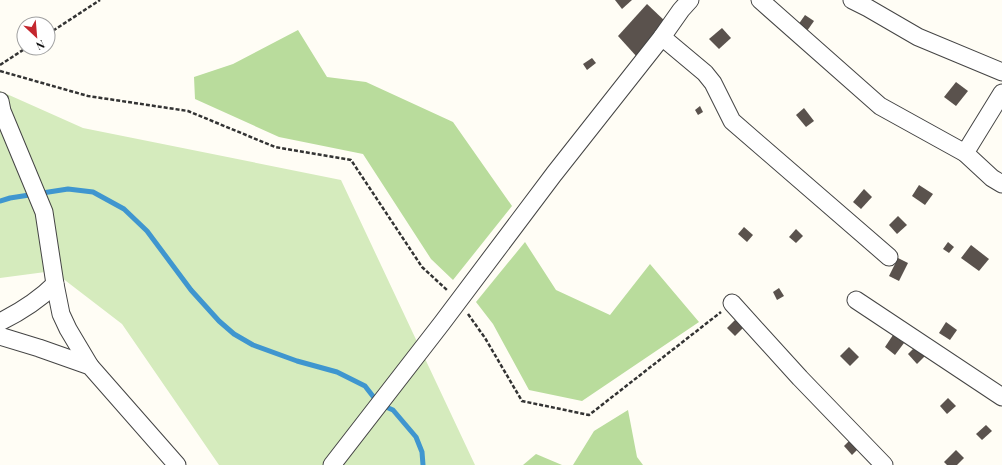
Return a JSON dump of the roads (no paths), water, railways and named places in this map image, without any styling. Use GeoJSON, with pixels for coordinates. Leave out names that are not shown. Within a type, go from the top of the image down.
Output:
{"type":"FeatureCollection","features":[{"type":"Feature","properties":{"kind":"street"},"geometry":{"type":"LineString","coordinates":[[332,465],[554,174],[690,0]]}},
{"type":"Feature","properties":{"kind":"street"},"geometry":{"type":"LineString","coordinates":[[760,0],[880,106],[965,152],[992,178],[1002,184]]}},
{"type":"Feature","properties":{"kind":"street"},"geometry":{"type":"LineString","coordinates":[[852,0],[918,36],[1002,72]]}},
{"type":"Feature","properties":{"kind":"street"},"geometry":{"type":"LineString","coordinates":[[662,37],[705,73],[713,83],[732,121],[888,257]]}},
{"type":"Feature","properties":{"kind":"street"},"geometry":{"type":"LineString","coordinates":[[965,152],[1002,93]]}},
{"type":"Feature","properties":{"kind":"street"},"geometry":{"type":"LineString","coordinates":[[0,101],[2,111],[44,212],[55,284],[62,314],[68,329],[90,366],[177,465]]}},
{"type":"Feature","properties":{"kind":"street"},"geometry":{"type":"LineString","coordinates":[[0,322],[27,307],[55,284]]}},
{"type":"Feature","properties":{"kind":"street"},"geometry":{"type":"LineString","coordinates":[[856,300],[1002,397]]}},
{"type":"Feature","properties":{"kind":"street"},"geometry":{"type":"LineString","coordinates":[[732,304],[800,378],[884,465]]}},
{"type":"Feature","properties":{"kind":"street"},"geometry":{"type":"LineString","coordinates":[[0,336],[90,366]]}},
{"type":"Feature","properties":{"kind":"waterway"},"geometry":{"type":"LineString","coordinates":[[0,201],[10,198],[68,189],[93,192],[124,209],[147,231],[191,290],[219,321],[234,334],[253,345],[297,361],[337,372],[365,386],[379,404],[393,410],[416,437],[422,452],[423,465]]}}]}
